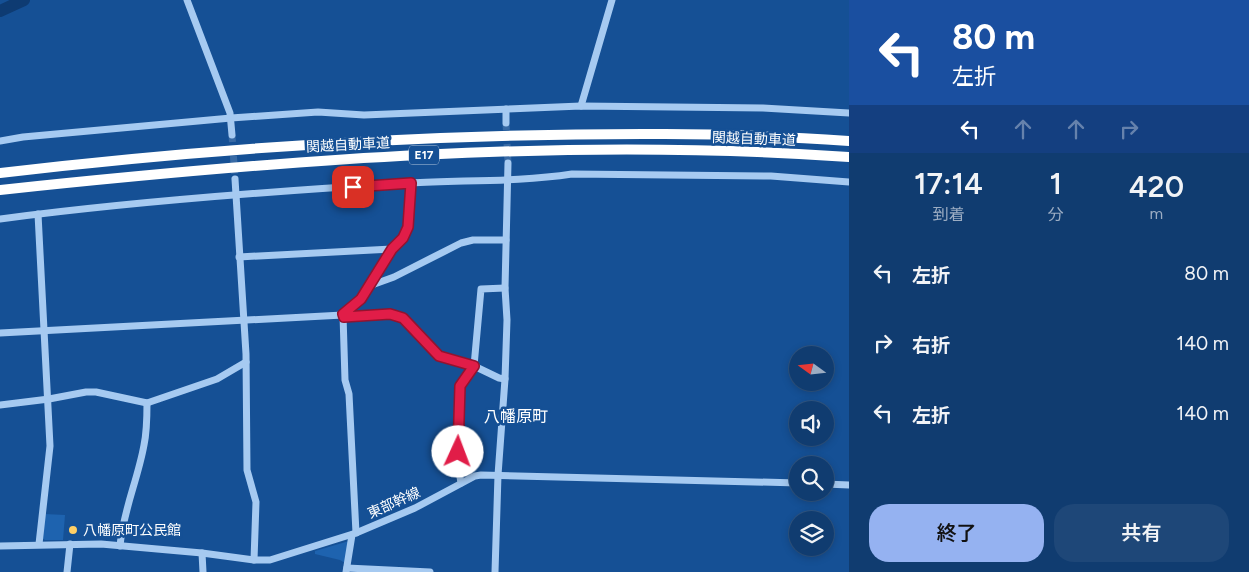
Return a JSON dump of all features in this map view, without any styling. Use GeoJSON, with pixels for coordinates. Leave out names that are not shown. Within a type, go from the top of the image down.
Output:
{"type":"FeatureCollection","features":[{"type":"Feature","properties":{"kind":"highway","name":"関越自動車道"},"geometry":{"type":"LineString","coordinates":[[0,173],[151,157],[283,146],[474,136],[667,134],[849,141]]}},
{"type":"Feature","properties":{"kind":"highway","name":"関越自動車道"},"geometry":{"type":"LineString","coordinates":[[0,190],[150,174],[284,163],[474,153],[666,150],[849,157]]}},
{"type":"Feature","properties":{"kind":"street"},"geometry":{"type":"LineString","coordinates":[[187,0],[230,113],[232,135]]}},
{"type":"Feature","properties":{"kind":"street"},"geometry":{"type":"LineString","coordinates":[[580,106],[612,0]]}},
{"type":"Feature","properties":{"kind":"street"},"geometry":{"type":"LineString","coordinates":[[0,141],[23,137],[230,118],[318,112],[358,115],[580,106],[763,108],[849,113]]}},
{"type":"Feature","properties":{"kind":"street"},"geometry":{"type":"LineString","coordinates":[[506,109],[506,123]]}},
{"type":"Feature","properties":{"kind":"street"},"geometry":{"type":"LineString","coordinates":[[495,572],[498,475],[507,320],[505,288],[508,163]]}},
{"type":"Feature","properties":{"kind":"street"},"geometry":{"type":"LineString","coordinates":[[0,219],[236,195],[411,183],[545,178],[572,174],[771,176],[849,182]]}},
{"type":"Feature","properties":{"kind":"street"},"geometry":{"type":"LineString","coordinates":[[235,179],[246,362],[247,470],[256,502],[254,560]]}},
{"type":"Feature","properties":{"kind":"street"},"geometry":{"type":"LineString","coordinates":[[411,183],[408,227],[403,238],[392,249],[361,299],[344,316],[344,380],[349,394],[354,534],[347,570],[430,572]]}},
{"type":"Feature","properties":{"kind":"street"},"geometry":{"type":"LineString","coordinates":[[38,214],[50,446],[39,544]]}},
{"type":"Feature","properties":{"kind":"street"},"geometry":{"type":"LineString","coordinates":[[369,286],[394,277],[461,243],[473,240],[506,240]]}},
{"type":"Feature","properties":{"kind":"street"},"geometry":{"type":"LineString","coordinates":[[239,258],[392,249]]}},
{"type":"Feature","properties":{"kind":"street"},"geometry":{"type":"LineString","coordinates":[[461,483],[458,465],[460,386],[474,366],[481,289],[505,288]]}},
{"type":"Feature","properties":{"kind":"street"},"geometry":{"type":"LineString","coordinates":[[0,333],[244,319],[390,314],[403,318],[439,356],[474,366],[505,379]]}},
{"type":"Feature","properties":{"kind":"street"},"geometry":{"type":"LineString","coordinates":[[0,405],[86,392],[96,392],[147,403],[217,379],[246,362]]}},
{"type":"Feature","properties":{"kind":"street"},"geometry":{"type":"LineString","coordinates":[[120,546],[122,525],[130,502],[144,445],[147,403]]}},
{"type":"Feature","properties":{"kind":"street","name":"東部幹線"},"geometry":{"type":"LineString","coordinates":[[0,546],[70,544],[120,546],[202,553],[254,560],[275,558],[354,534],[415,508],[475,476],[789,483]]}},
{"type":"Feature","properties":{"kind":"street"},"geometry":{"type":"LineString","coordinates":[[834,484],[849,484]]}},
{"type":"Feature","properties":{"kind":"street"},"geometry":{"type":"LineString","coordinates":[[67,572],[70,544]]}},
{"type":"Feature","properties":{"kind":"street"},"geometry":{"type":"LineString","coordinates":[[202,553],[203,572]]}},
{"type":"Feature","properties":{"kind":"shaded area"},"geometry":{"type":"Polygon","coordinates":[[[44,514],[65,515],[63,540],[43,539],[44,514]]]}},
{"type":"Feature","properties":{"kind":"shaded area"},"geometry":{"type":"Polygon","coordinates":[[[349,541],[345,563],[315,554],[315,551],[349,541]]]}},
{"type":"Feature","properties":{"kind":"waterway"},"geometry":{"type":"LineString","coordinates":[[0,11],[24,0]]}},
{"type":"Feature","properties":{"kind":"tunnel"},"geometry":{"type":"LineString","coordinates":[[506,123],[508,163]]}},
{"type":"Feature","properties":{"kind":"tunnel"},"geometry":{"type":"LineString","coordinates":[[232,135],[235,179]]}},
{"type":"Feature","properties":{"kind":"place","name":"八幡原町公民館"},"geometry":{"type":"Point","coordinates":[73,530]}},
{"type":"Feature","properties":{"kind":"district","name":"八幡原町"},"geometry":{"type":"Point","coordinates":[516,416]}},
{"type":"Feature","properties":{"kind":"route"},"geometry":{"type":"LineString","coordinates":[[353,187],[411,183],[412,190],[408,227],[403,238],[392,249],[361,299],[343,314],[344,317],[390,314],[403,318],[439,356],[474,366],[460,386],[458,452]]}}]}
